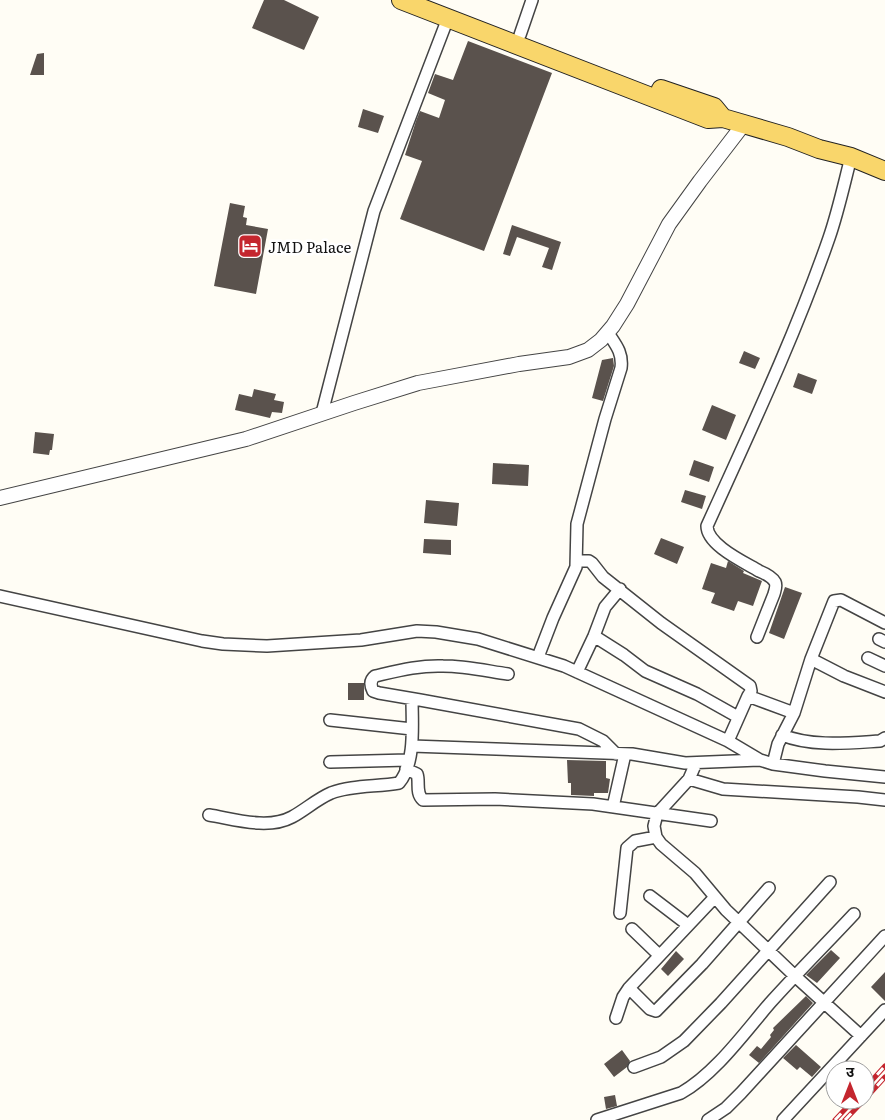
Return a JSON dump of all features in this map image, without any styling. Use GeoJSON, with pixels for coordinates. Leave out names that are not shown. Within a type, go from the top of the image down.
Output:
{"type":"FeatureCollection","features":[{"type":"Feature","properties":{"kind":"main road"},"geometry":{"type":"LineString","coordinates":[[401,0],[708,119],[722,118],[788,137],[819,149],[852,157],[885,171]]}},
{"type":"Feature","properties":{"kind":"main road"},"geometry":{"type":"LineString","coordinates":[[432,0],[621,75],[714,107],[722,118]]}},
{"type":"Feature","properties":{"kind":"street"},"geometry":{"type":"LineString","coordinates":[[520,35],[532,0]]}},
{"type":"Feature","properties":{"kind":"street"},"geometry":{"type":"LineString","coordinates":[[322,413],[374,211],[448,18]]}},
{"type":"Feature","properties":{"kind":"street"},"geometry":{"type":"LineString","coordinates":[[0,498],[246,439],[418,383],[569,357],[588,350],[608,333],[627,304],[669,224],[743,125]]}},
{"type":"Feature","properties":{"kind":"street"},"geometry":{"type":"LineString","coordinates":[[757,637],[776,587],[775,582],[723,549],[711,538],[707,531],[707,526],[806,300],[829,238],[852,157]]}},
{"type":"Feature","properties":{"kind":"street"},"geometry":{"type":"LineString","coordinates":[[538,656],[553,618],[573,576],[583,561],[577,524],[622,360],[621,352],[608,333]]}},
{"type":"Feature","properties":{"kind":"street"},"geometry":{"type":"LineString","coordinates":[[583,561],[594,565],[603,577],[661,623],[750,686],[749,693],[728,741]]}},
{"type":"Feature","properties":{"kind":"street"},"geometry":{"type":"LineString","coordinates":[[577,672],[605,607],[620,589]]}},
{"type":"Feature","properties":{"kind":"street"},"geometry":{"type":"LineString","coordinates":[[0,596],[216,643],[267,646],[361,640],[417,632],[436,632],[478,639],[538,656],[577,672],[728,741],[760,760],[773,764],[885,777]]}},
{"type":"Feature","properties":{"kind":"street"},"geometry":{"type":"LineString","coordinates":[[773,764],[782,734],[792,718],[811,659],[834,601],[837,600],[885,623]]}},
{"type":"Feature","properties":{"kind":"street"},"geometry":{"type":"LineString","coordinates":[[594,636],[645,671],[697,694],[738,717]]}},
{"type":"Feature","properties":{"kind":"street"},"geometry":{"type":"LineString","coordinates":[[868,658],[885,666]]}},
{"type":"Feature","properties":{"kind":"street"},"geometry":{"type":"LineString","coordinates":[[811,659],[844,676],[885,692]]}},
{"type":"Feature","properties":{"kind":"street"},"geometry":{"type":"LineString","coordinates":[[508,674],[443,666],[411,668],[375,676],[370,684],[373,691],[579,730],[603,741],[620,754]]}},
{"type":"Feature","properties":{"kind":"street"},"geometry":{"type":"LineString","coordinates":[[749,693],[792,718]]}},
{"type":"Feature","properties":{"kind":"street"},"geometry":{"type":"LineString","coordinates":[[209,815],[263,823],[279,822],[291,818],[330,794],[399,782],[404,778],[412,746],[412,699]]}},
{"type":"Feature","properties":{"kind":"street"},"geometry":{"type":"LineString","coordinates":[[330,720],[412,730]]}},
{"type":"Feature","properties":{"kind":"street"},"geometry":{"type":"LineString","coordinates":[[782,734],[807,742],[831,743],[873,741],[885,738]]}},
{"type":"Feature","properties":{"kind":"street"},"geometry":{"type":"LineString","coordinates":[[412,746],[620,754],[685,763],[760,760]]}},
{"type":"Feature","properties":{"kind":"street"},"geometry":{"type":"LineString","coordinates":[[613,807],[620,754]]}},
{"type":"Feature","properties":{"kind":"street"},"geometry":{"type":"LineString","coordinates":[[330,762],[407,764],[418,777],[418,793],[419,797],[423,800],[495,799],[593,804],[711,821]]}},
{"type":"Feature","properties":{"kind":"street"},"geometry":{"type":"LineString","coordinates":[[696,763],[689,779],[657,814],[654,826],[656,837],[661,844],[695,872],[739,923],[861,1036]]}},
{"type":"Feature","properties":{"kind":"street"},"geometry":{"type":"LineString","coordinates":[[689,779],[723,789],[885,800]]}},
{"type":"Feature","properties":{"kind":"street"},"geometry":{"type":"LineString","coordinates":[[620,914],[627,848],[635,841],[656,837]]}},
{"type":"Feature","properties":{"kind":"street"},"geometry":{"type":"LineString","coordinates":[[634,1066],[661,1057],[684,1041],[830,882]]}},
{"type":"Feature","properties":{"kind":"street"},"geometry":{"type":"LineString","coordinates":[[629,988],[650,1010],[656,1011],[702,964],[769,888]]}},
{"type":"Feature","properties":{"kind":"street"},"geometry":{"type":"LineString","coordinates":[[650,896],[688,925]]}},
{"type":"Feature","properties":{"kind":"street"},"geometry":{"type":"LineString","coordinates":[[616,1018],[623,997],[629,988],[715,897]]}},
{"type":"Feature","properties":{"kind":"street"},"geometry":{"type":"LineString","coordinates":[[597,1120],[681,1093],[690,1088],[726,1054],[854,914]]}},
{"type":"Feature","properties":{"kind":"street"},"geometry":{"type":"LineString","coordinates":[[632,929],[659,955]]}},
{"type":"Feature","properties":{"kind":"street"},"geometry":{"type":"LineString","coordinates":[[708,1120],[726,1108],[741,1093],[885,936]]}},
{"type":"Feature","properties":{"kind":"street"},"geometry":{"type":"LineString","coordinates":[[783,1120],[885,1010]]}},
{"type":"Feature","properties":{"kind":"building"},"geometry":{"type":"Polygon","coordinates":[[[264,0],[284,0],[319,17],[304,50],[252,28],[264,0]]]}},
{"type":"Feature","properties":{"kind":"building"},"geometry":{"type":"Polygon","coordinates":[[[468,41],[552,73],[484,251],[400,219],[422,161],[405,155],[416,121],[420,111],[439,118],[445,100],[428,93],[435,74],[453,80],[468,41]]]}},
{"type":"Feature","properties":{"kind":"building"},"geometry":{"type":"Polygon","coordinates":[[[44,53],[44,75],[30,75],[37,54],[44,53]]]}},
{"type":"Feature","properties":{"kind":"building"},"geometry":{"type":"Polygon","coordinates":[[[363,109],[384,116],[378,133],[358,127],[363,109]]]}},
{"type":"Feature","properties":{"kind":"building"},"geometry":{"type":"Polygon","coordinates":[[[230,203],[245,206],[243,217],[247,218],[246,225],[268,229],[256,294],[214,286],[230,203]]]}},
{"type":"Feature","properties":{"kind":"building"},"geometry":{"type":"Polygon","coordinates":[[[512,225],[561,242],[552,270],[542,267],[549,248],[517,237],[510,256],[503,254],[512,225]]]}},
{"type":"Feature","properties":{"kind":"building"},"geometry":{"type":"Polygon","coordinates":[[[744,351],[760,358],[755,369],[739,363],[744,351]]]}},
{"type":"Feature","properties":{"kind":"building"},"geometry":{"type":"Polygon","coordinates":[[[613,358],[614,366],[603,401],[592,398],[602,360],[613,358]]]}},
{"type":"Feature","properties":{"kind":"building"},"geometry":{"type":"Polygon","coordinates":[[[798,373],[817,380],[812,394],[793,387],[798,373]]]}},
{"type":"Feature","properties":{"kind":"building"},"geometry":{"type":"Polygon","coordinates":[[[254,389],[276,394],[274,400],[284,402],[282,413],[272,412],[270,418],[235,410],[239,394],[252,397],[254,389]]]}},
{"type":"Feature","properties":{"kind":"building"},"geometry":{"type":"Polygon","coordinates":[[[712,405],[736,415],[726,440],[702,430],[712,405]]]}},
{"type":"Feature","properties":{"kind":"building"},"geometry":{"type":"Polygon","coordinates":[[[35,432],[54,434],[52,450],[50,450],[49,455],[33,453],[35,432]]]}},
{"type":"Feature","properties":{"kind":"building"},"geometry":{"type":"Polygon","coordinates":[[[694,460],[714,467],[709,482],[689,475],[694,460]]]}},
{"type":"Feature","properties":{"kind":"building"},"geometry":{"type":"Polygon","coordinates":[[[493,463],[529,465],[528,486],[492,484],[493,463]]]}},
{"type":"Feature","properties":{"kind":"building"},"geometry":{"type":"Polygon","coordinates":[[[685,490],[706,496],[702,509],[681,502],[685,490]]]}},
{"type":"Feature","properties":{"kind":"building"},"geometry":{"type":"Polygon","coordinates":[[[426,500],[459,503],[457,526],[424,523],[426,500]]]}},
{"type":"Feature","properties":{"kind":"building"},"geometry":{"type":"Polygon","coordinates":[[[661,538],[684,547],[677,564],[654,554],[661,538]]]}},
{"type":"Feature","properties":{"kind":"building"},"geometry":{"type":"Polygon","coordinates":[[[424,539],[451,540],[451,555],[423,553],[424,539]]]}},
{"type":"Feature","properties":{"kind":"building"},"geometry":{"type":"Polygon","coordinates":[[[728,561],[744,571],[743,573],[762,581],[753,606],[738,601],[734,611],[711,603],[715,593],[702,589],[711,563],[726,568],[728,561]]]}},
{"type":"Feature","properties":{"kind":"building"},"geometry":{"type":"Polygon","coordinates":[[[785,587],[802,593],[784,639],[769,633],[785,587]]]}},
{"type":"Feature","properties":{"kind":"building"},"geometry":{"type":"Polygon","coordinates":[[[348,683],[364,683],[364,700],[348,700],[348,683]]]}},
{"type":"Feature","properties":{"kind":"building"},"geometry":{"type":"Polygon","coordinates":[[[567,760],[606,761],[606,778],[610,779],[608,793],[594,793],[594,796],[571,795],[571,783],[568,783],[567,760]]]}},
{"type":"Feature","properties":{"kind":"building"},"geometry":{"type":"Polygon","coordinates":[[[831,950],[840,958],[817,983],[806,975],[831,950]]]}},
{"type":"Feature","properties":{"kind":"building"},"geometry":{"type":"Polygon","coordinates":[[[676,951],[684,959],[668,976],[661,969],[676,951]]]}},
{"type":"Feature","properties":{"kind":"building"},"geometry":{"type":"Polygon","coordinates":[[[885,972],[885,1001],[871,987],[885,972]]]}},
{"type":"Feature","properties":{"kind":"building"},"geometry":{"type":"Polygon","coordinates":[[[806,996],[813,1003],[759,1063],[749,1055],[757,1046],[761,1049],[771,1037],[773,1028],[806,996]]]}},
{"type":"Feature","properties":{"kind":"building"},"geometry":{"type":"Polygon","coordinates":[[[796,1045],[821,1067],[812,1077],[800,1067],[797,1070],[783,1058],[796,1045]]]}},
{"type":"Feature","properties":{"kind":"building"},"geometry":{"type":"Polygon","coordinates":[[[622,1050],[630,1061],[627,1067],[614,1077],[604,1064],[622,1050]]]}},
{"type":"Feature","properties":{"kind":"building"},"geometry":{"type":"Polygon","coordinates":[[[615,1095],[617,1106],[606,1109],[604,1097],[615,1095]]]}},
{"type":"Feature","properties":{"kind":"railway"},"geometry":{"type":"LineString","coordinates":[[875,1077],[885,1066]]}},
{"type":"Feature","properties":{"kind":"railway"},"geometry":{"type":"LineString","coordinates":[[875,1088],[885,1077]]}},
{"type":"Feature","properties":{"kind":"railway"},"geometry":{"type":"LineString","coordinates":[[835,1120],[844,1110]]}},
{"type":"Feature","properties":{"kind":"railway"},"geometry":{"type":"LineString","coordinates":[[845,1120],[854,1110]]}},
{"type":"Feature","properties":{"kind":"place","name":"JMD Palace"},"geometry":{"type":"Point","coordinates":[250,246]}}]}
